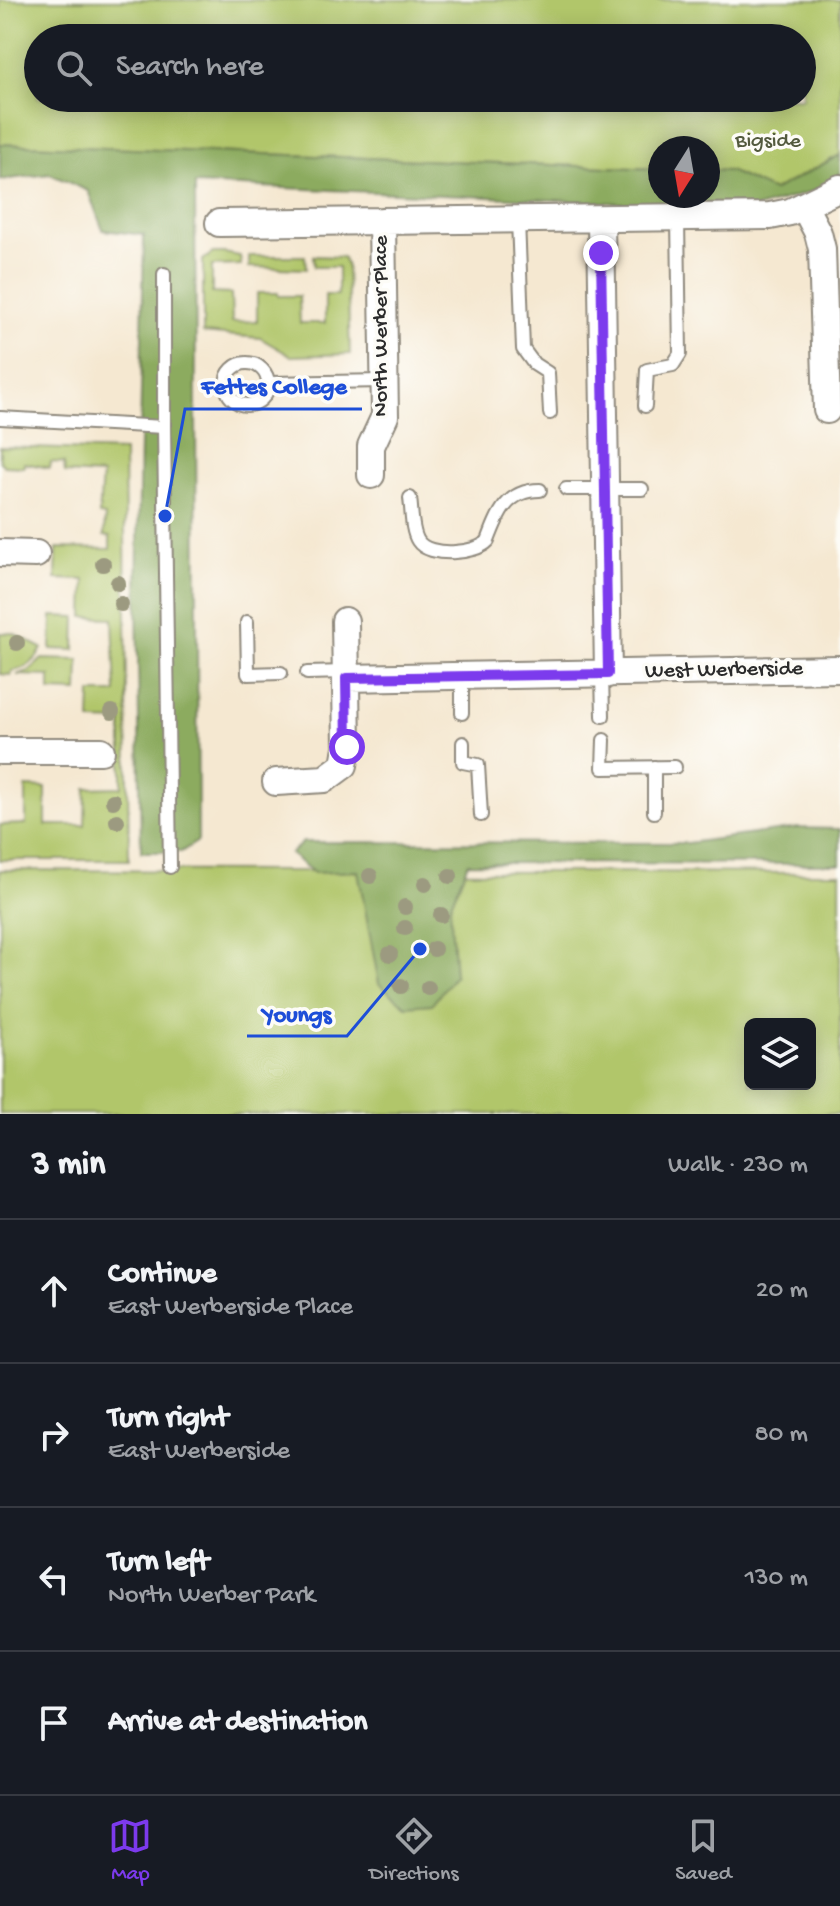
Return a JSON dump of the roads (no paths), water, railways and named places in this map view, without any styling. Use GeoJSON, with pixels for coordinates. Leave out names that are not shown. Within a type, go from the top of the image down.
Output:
{"type":"FeatureCollection","features":[{"type":"Feature","properties":{"kind":"street","name":"North Werber Place"},"geometry":{"type":"LineString","coordinates":[[219,223],[770,216],[804,206],[840,188]]}},
{"type":"Feature","properties":{"kind":"street"},"geometry":{"type":"LineString","coordinates":[[804,206],[818,233],[822,249],[827,410]]}},
{"type":"Feature","properties":{"kind":"street"},"geometry":{"type":"LineString","coordinates":[[601,220],[605,674]]}},
{"type":"Feature","properties":{"kind":"street","name":"North Werber Place"},"geometry":{"type":"LineString","coordinates":[[371,475],[371,446],[385,416],[382,221]]}},
{"type":"Feature","properties":{"kind":"street"},"geometry":{"type":"LineString","coordinates":[[0,553],[36,554]]}},
{"type":"Feature","properties":{"kind":"street"},"geometry":{"type":"LineString","coordinates":[[276,782],[325,779],[342,768],[347,751],[345,621]]}},
{"type":"Feature","properties":{"kind":"street","name":"West Werberside"},"geometry":{"type":"LineString","coordinates":[[346,675],[462,676],[840,669]]}},
{"type":"Feature","properties":{"kind":"street"},"geometry":{"type":"LineString","coordinates":[[0,751],[101,752]]}},
{"type":"Feature","properties":{"kind":"lane"},"geometry":{"type":"LineString","coordinates":[[645,406],[647,370],[673,365],[680,354],[678,219]]}},
{"type":"Feature","properties":{"kind":"lane"},"geometry":{"type":"LineString","coordinates":[[518,220],[523,349],[534,364],[548,373],[550,413]]}},
{"type":"Feature","properties":{"kind":"lane"},"geometry":{"type":"LineString","coordinates":[[164,274],[170,867]]}},
{"type":"Feature","properties":{"kind":"lane"},"geometry":{"type":"LineString","coordinates":[[269,383],[384,381]]}},
{"type":"Feature","properties":{"kind":"lane"},"geometry":{"type":"LineString","coordinates":[[0,418],[164,427]]}},
{"type":"Feature","properties":{"kind":"lane"},"geometry":{"type":"LineString","coordinates":[[566,489],[642,489]]}},
{"type":"Feature","properties":{"kind":"lane"},"geometry":{"type":"LineString","coordinates":[[410,498],[416,537],[423,547],[431,550],[472,550],[488,541],[495,521],[509,501],[520,492],[540,490]]}},
{"type":"Feature","properties":{"kind":"lane"},"geometry":{"type":"LineString","coordinates":[[247,622],[248,674],[281,673]]}},
{"type":"Feature","properties":{"kind":"lane"},"geometry":{"type":"LineString","coordinates":[[307,673],[346,675]]}},
{"type":"Feature","properties":{"kind":"lane"},"geometry":{"type":"LineString","coordinates":[[603,716],[605,674]]}},
{"type":"Feature","properties":{"kind":"lane"},"geometry":{"type":"LineString","coordinates":[[462,676],[462,713]]}},
{"type":"Feature","properties":{"kind":"lane"},"geometry":{"type":"LineString","coordinates":[[604,740],[603,768],[675,767]]}},
{"type":"Feature","properties":{"kind":"lane"},"geometry":{"type":"LineString","coordinates":[[463,743],[463,762],[478,765],[481,815]]}},
{"type":"Feature","properties":{"kind":"lane"},"geometry":{"type":"LineString","coordinates":[[654,767],[654,812]]}},
{"type":"Feature","properties":{"kind":"place","name":"Fettes College"},"geometry":{"type":"Point","coordinates":[165,516]}},
{"type":"Feature","properties":{"kind":"place","name":"Youngs"},"geometry":{"type":"Point","coordinates":[420,949]}},
{"type":"Feature","properties":{"kind":"park label","name":"Bigside"},"geometry":{"type":"Point","coordinates":[768,142]}}]}
